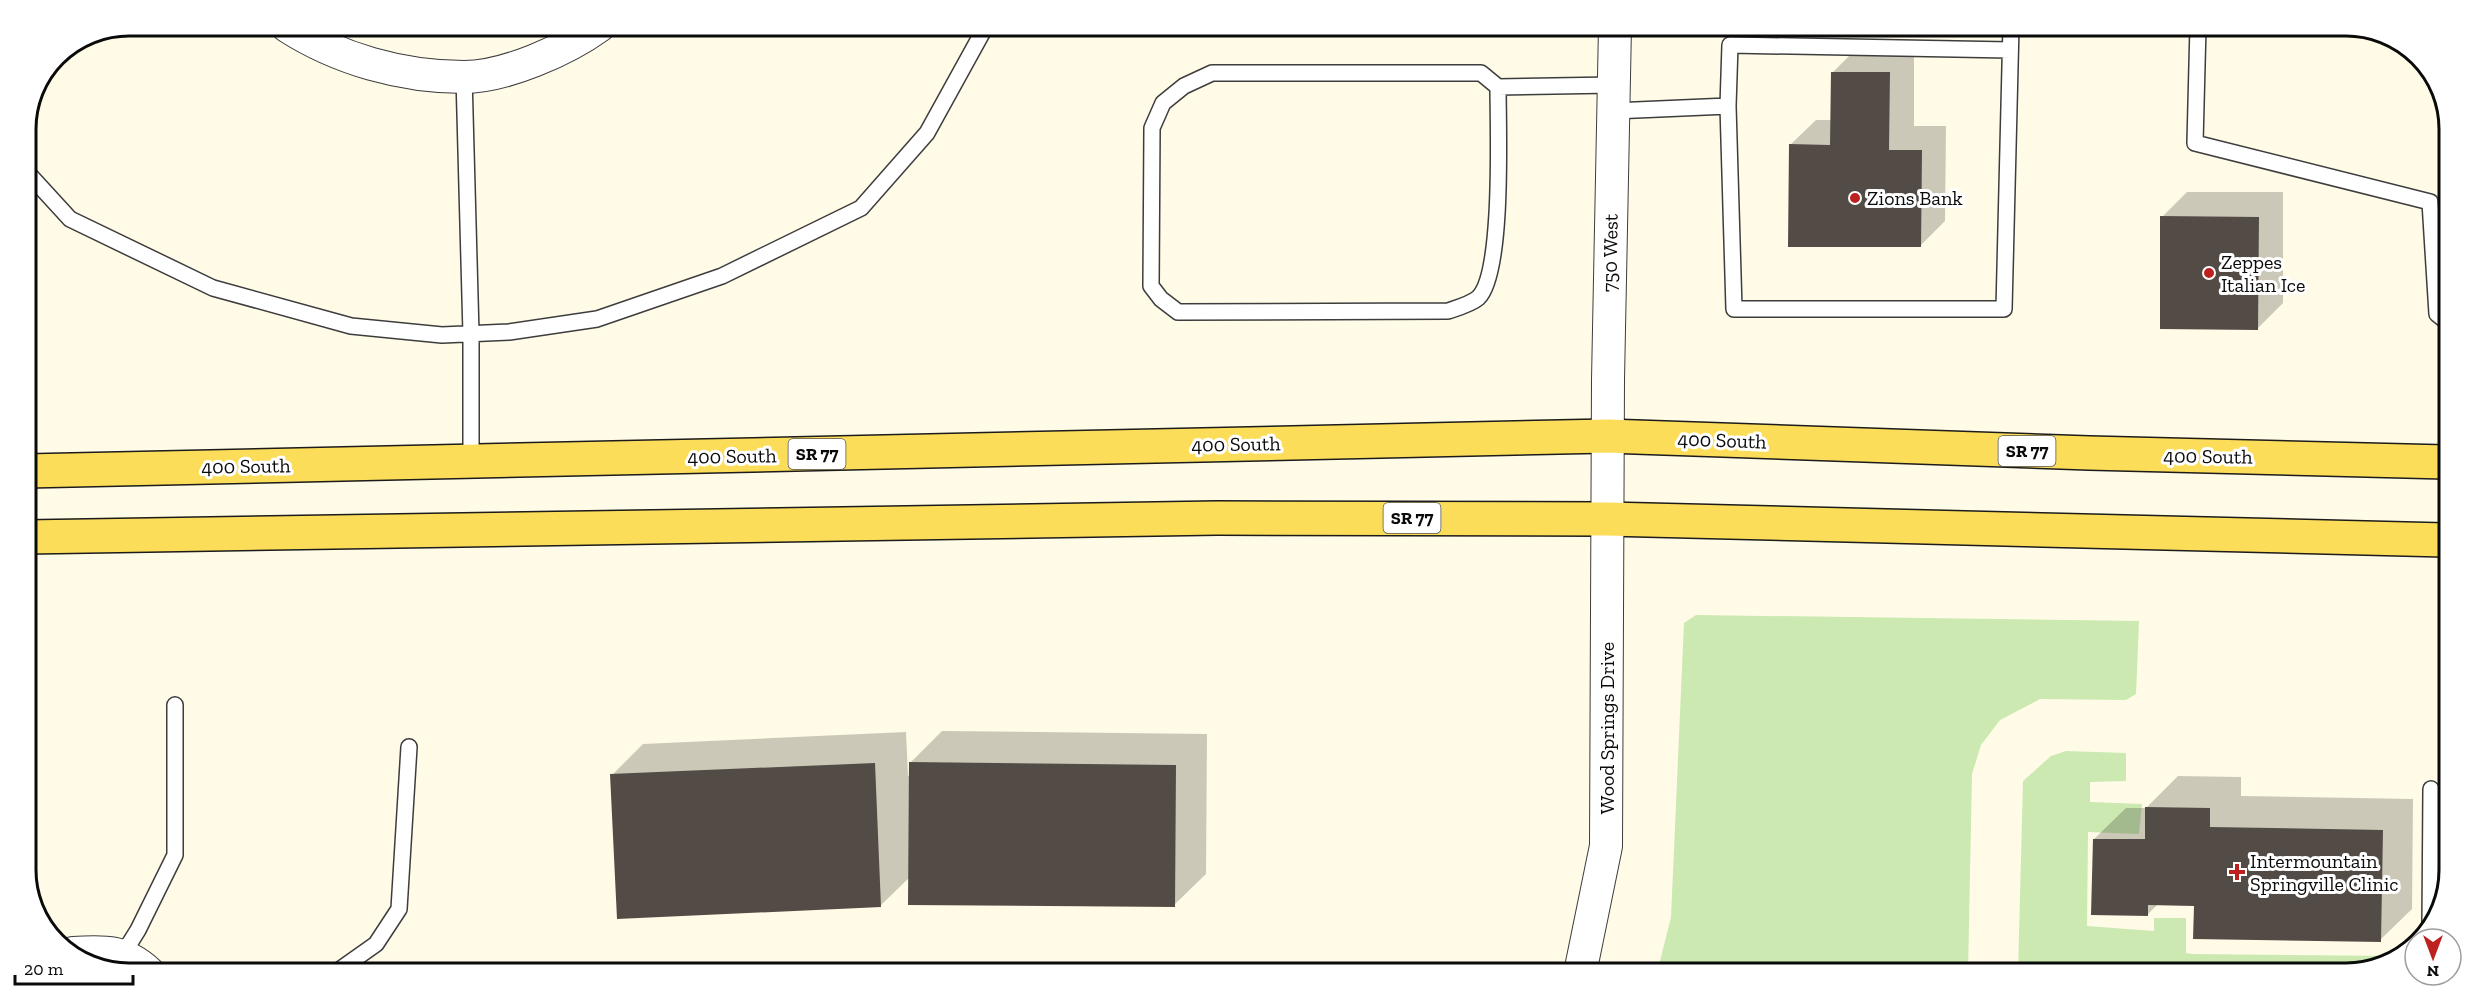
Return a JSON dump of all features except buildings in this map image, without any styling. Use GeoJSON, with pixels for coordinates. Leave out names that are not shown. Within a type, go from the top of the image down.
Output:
{"type":"FeatureCollection","features":[{"type":"Feature","properties":{"kind":"main road","name":"400 South"},"geometry":{"type":"LineString","coordinates":[[36,471],[1607,436],[2077,453],[2439,462]]}},
{"type":"Feature","properties":{"kind":"main road","name":"SR 77"},"geometry":{"type":"LineString","coordinates":[[36,537],[1217,518],[1607,519],[2439,540]]}},
{"type":"Feature","properties":{"kind":"street"},"geometry":{"type":"LineString","coordinates":[[304,36],[318,44],[366,62],[407,73],[464,77],[512,68],[545,56],[581,36]]}},
{"type":"Feature","properties":{"kind":"street","name":"750 West"},"geometry":{"type":"LineString","coordinates":[[1608,480],[1615,36]]}},
{"type":"Feature","properties":{"kind":"street","name":"Wood Springs Drive"},"geometry":{"type":"LineString","coordinates":[[1582,963],[1606,846],[1608,480]]}},
{"type":"Feature","properties":{"kind":"street"},"geometry":{"type":"LineString","coordinates":[[86,953],[123,954],[137,963]]}},
{"type":"Feature","properties":{"kind":"lane"},"geometry":{"type":"LineString","coordinates":[[36,182],[70,219],[213,288],[351,326],[442,335],[509,332],[597,319],[722,276],[861,208],[927,133],[980,36]]}},
{"type":"Feature","properties":{"kind":"lane"},"geometry":{"type":"LineString","coordinates":[[2010,36],[2010,50],[2004,309],[1734,309],[1728,106],[1730,45],[2010,50]]}},
{"type":"Feature","properties":{"kind":"lane"},"geometry":{"type":"LineString","coordinates":[[2198,36],[2195,143],[2430,202],[2437,314],[2439,316]]}},
{"type":"Feature","properties":{"kind":"lane"},"geometry":{"type":"LineString","coordinates":[[1498,87],[1496,233],[1489,278],[1478,298],[1448,311],[1178,312],[1161,299],[1151,286],[1152,128],[1163,103],[1184,86],[1212,74],[1481,74],[1498,87],[1728,106]]}},
{"type":"Feature","properties":{"kind":"lane"},"geometry":{"type":"LineString","coordinates":[[464,77],[471,334],[471,461]]}},
{"type":"Feature","properties":{"kind":"lane"},"geometry":{"type":"LineString","coordinates":[[123,954],[138,930],[175,855],[175,705]]}},
{"type":"Feature","properties":{"kind":"lane"},"geometry":{"type":"LineString","coordinates":[[350,963],[376,944],[399,909],[409,747]]}},
{"type":"Feature","properties":{"kind":"lane"},"geometry":{"type":"LineString","coordinates":[[2430,909],[2431,789]]}},
{"type":"Feature","properties":{"kind":"green space"},"geometry":{"type":"Polygon","coordinates":[[[1696,615],[2139,621],[2136,694],[2126,700],[2040,699],[2000,720],[1981,745],[1972,774],[1968,963],[1660,963],[1671,917],[1684,623],[1696,615]]]}},
{"type":"Feature","properties":{"kind":"green space"},"geometry":{"type":"Polygon","coordinates":[[[2066,751],[2126,753],[2126,781],[2090,782],[2090,802],[2142,804],[2139,834],[2088,832],[2087,926],[2154,931],[2154,918],[2186,918],[2186,953],[2381,956],[2346,963],[2018,963],[2023,781],[2051,756],[2066,751]]]}},
{"type":"Feature","properties":{"kind":"place","name":"Zions Bank"},"geometry":{"type":"Point","coordinates":[1855,198]}},
{"type":"Feature","properties":{"kind":"place","name":"Zeppes Italian Ice"},"geometry":{"type":"Point","coordinates":[2209,273]}},
{"type":"Feature","properties":{"kind":"place","name":"Intermountain Springville Clinic"},"geometry":{"type":"Point","coordinates":[2237,872]}}]}
